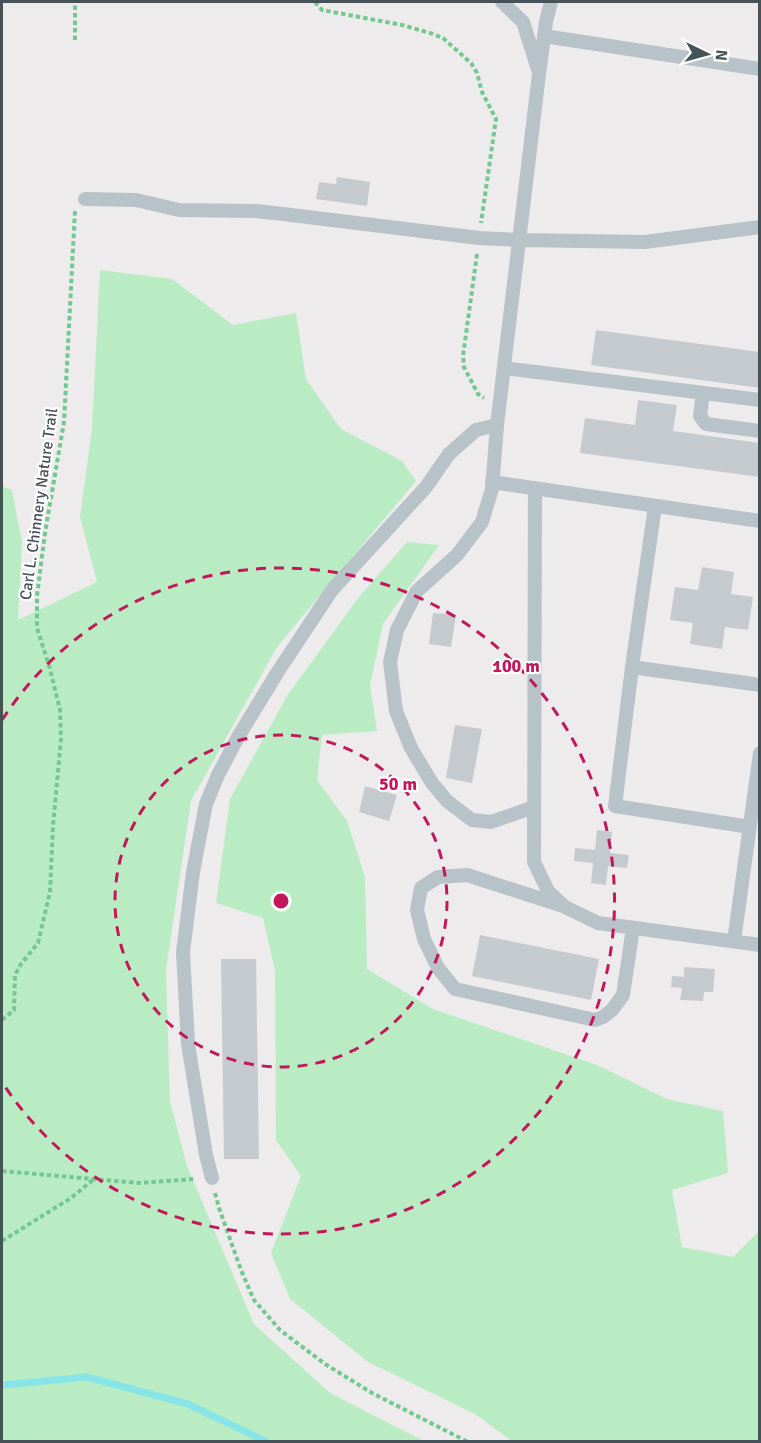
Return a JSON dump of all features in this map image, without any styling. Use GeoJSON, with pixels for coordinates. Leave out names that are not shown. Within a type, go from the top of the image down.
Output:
{"type":"FeatureCollection","features":[{"type":"Feature","properties":{"kind":"lane"},"geometry":{"type":"LineString","coordinates":[[502,2],[523,22],[539,74]]}},
{"type":"Feature","properties":{"kind":"lane"},"geometry":{"type":"LineString","coordinates":[[534,807],[490,822],[472,820],[447,801],[432,783],[411,748],[396,711],[390,662],[397,630],[417,591],[457,555],[482,522],[492,482],[539,74],[551,2]]}},
{"type":"Feature","properties":{"kind":"lane"},"geometry":{"type":"LineString","coordinates":[[544,36],[759,69]]}},
{"type":"Feature","properties":{"kind":"lane"},"geometry":{"type":"LineString","coordinates":[[85,199],[136,200],[179,210],[256,211],[479,238],[520,240],[645,242],[759,227]]}},
{"type":"Feature","properties":{"kind":"lane"},"geometry":{"type":"LineString","coordinates":[[504,368],[759,400]]}},
{"type":"Feature","properties":{"kind":"lane"},"geometry":{"type":"LineString","coordinates":[[703,393],[700,416],[706,424],[759,432]]}},
{"type":"Feature","properties":{"kind":"lane"},"geometry":{"type":"LineString","coordinates":[[212,1178],[206,1155],[188,1044],[183,952],[193,872],[206,804],[238,737],[332,590],[426,487],[449,454],[476,430],[497,425]]}},
{"type":"Feature","properties":{"kind":"lane"},"geometry":{"type":"LineString","coordinates":[[492,482],[759,521]]}},
{"type":"Feature","properties":{"kind":"lane"},"geometry":{"type":"LineString","coordinates":[[535,488],[534,862],[548,891],[565,907]]}},
{"type":"Feature","properties":{"kind":"lane"},"geometry":{"type":"LineString","coordinates":[[655,506],[615,806],[750,827]]}},
{"type":"Feature","properties":{"kind":"lane"},"geometry":{"type":"LineString","coordinates":[[632,667],[759,684]]}},
{"type":"Feature","properties":{"kind":"lane"},"geometry":{"type":"LineString","coordinates":[[734,941],[759,753]]}},
{"type":"Feature","properties":{"kind":"lane"},"geometry":{"type":"LineString","coordinates":[[633,928],[623,995],[612,1010],[594,1020],[455,989],[438,968],[424,939],[417,910],[421,888],[438,877],[466,875],[565,907],[598,922],[759,945]]}},
{"type":"Feature","properties":{"kind":"path"},"geometry":{"type":"LineString","coordinates":[[75,2],[75,40]]}},
{"type":"Feature","properties":{"kind":"path"},"geometry":{"type":"LineString","coordinates":[[315,2],[322,10],[402,25],[443,38],[471,63],[477,73],[482,92],[496,120],[463,356],[464,367],[478,394],[485,399],[500,401]]}},
{"type":"Feature","properties":{"kind":"path","name":"Carl L. Chinnery Nature Trail"},"geometry":{"type":"LineString","coordinates":[[2,1020],[14,1010],[15,975],[38,943],[50,892],[61,739],[60,710],[37,628],[37,596],[64,422],[76,199],[85,199]]}},
{"type":"Feature","properties":{"kind":"path"},"geometry":{"type":"LineString","coordinates":[[2,1171],[139,1183],[212,1178],[219,1208],[241,1270],[254,1299],[280,1330],[325,1364],[372,1393],[468,1442]]}},
{"type":"Feature","properties":{"kind":"path"},"geometry":{"type":"LineString","coordinates":[[2,1241],[71,1198],[95,1179]]}},
{"type":"Feature","properties":{"kind":"green space"},"geometry":{"type":"Polygon","coordinates":[[[100,270],[172,279],[233,325],[296,313],[306,379],[341,429],[402,461],[416,481],[277,647],[191,801],[166,970],[170,1101],[187,1166],[254,1324],[330,1393],[424,1441],[2,1441],[2,486],[12,490],[22,542],[18,620],[97,582],[80,517],[92,429],[100,270]]]}},
{"type":"Feature","properties":{"kind":"green space"},"geometry":{"type":"Polygon","coordinates":[[[407,542],[439,545],[383,624],[370,685],[377,731],[322,735],[317,780],[347,821],[365,877],[367,969],[433,1009],[597,1065],[667,1099],[723,1111],[728,1173],[672,1190],[682,1247],[733,1257],[759,1231],[759,1441],[512,1441],[475,1414],[368,1362],[290,1299],[271,1253],[301,1176],[276,1140],[275,971],[263,918],[216,903],[230,799],[287,696],[358,598],[407,542]]]}},
{"type":"Feature","properties":{"kind":"building"},"geometry":{"type":"Polygon","coordinates":[[[337,177],[370,182],[367,206],[316,199],[319,182],[336,184],[337,177]]]}},
{"type":"Feature","properties":{"kind":"building"},"geometry":{"type":"Polygon","coordinates":[[[596,330],[760,352],[760,388],[591,365],[596,330]]]}},
{"type":"Feature","properties":{"kind":"building"},"geometry":{"type":"Polygon","coordinates":[[[638,400],[677,405],[673,431],[760,443],[760,477],[580,453],[585,418],[635,425],[638,400]]]}},
{"type":"Feature","properties":{"kind":"building"},"geometry":{"type":"Polygon","coordinates":[[[702,567],[734,572],[731,594],[753,597],[748,630],[725,627],[722,649],[690,644],[693,623],[670,620],[675,587],[698,590],[702,567]]]}},
{"type":"Feature","properties":{"kind":"building"},"geometry":{"type":"Polygon","coordinates":[[[433,613],[456,615],[451,647],[429,644],[433,613]]]}},
{"type":"Feature","properties":{"kind":"building"},"geometry":{"type":"Polygon","coordinates":[[[455,725],[482,729],[472,783],[446,778],[455,725]]]}},
{"type":"Feature","properties":{"kind":"building"},"geometry":{"type":"Polygon","coordinates":[[[365,786],[397,795],[389,821],[359,812],[365,786]]]}},
{"type":"Feature","properties":{"kind":"building"},"geometry":{"type":"Polygon","coordinates":[[[597,830],[612,832],[610,853],[629,855],[627,868],[608,866],[606,885],[591,883],[593,863],[574,861],[575,848],[595,850],[597,830]]]}},
{"type":"Feature","properties":{"kind":"building"},"geometry":{"type":"Polygon","coordinates":[[[480,935],[599,959],[591,1000],[472,976],[480,935]]]}},
{"type":"Feature","properties":{"kind":"building"},"geometry":{"type":"Polygon","coordinates":[[[221,959],[256,959],[259,1159],[224,1159],[221,959]]]}},
{"type":"Feature","properties":{"kind":"building"},"geometry":{"type":"Polygon","coordinates":[[[684,967],[715,969],[713,992],[704,992],[703,1001],[680,1000],[682,988],[671,987],[672,976],[684,977],[684,967]]]}},
{"type":"Feature","properties":{"kind":"waterway"},"geometry":{"type":"LineString","coordinates":[[2,1385],[87,1377],[188,1404],[267,1442]]}}]}
